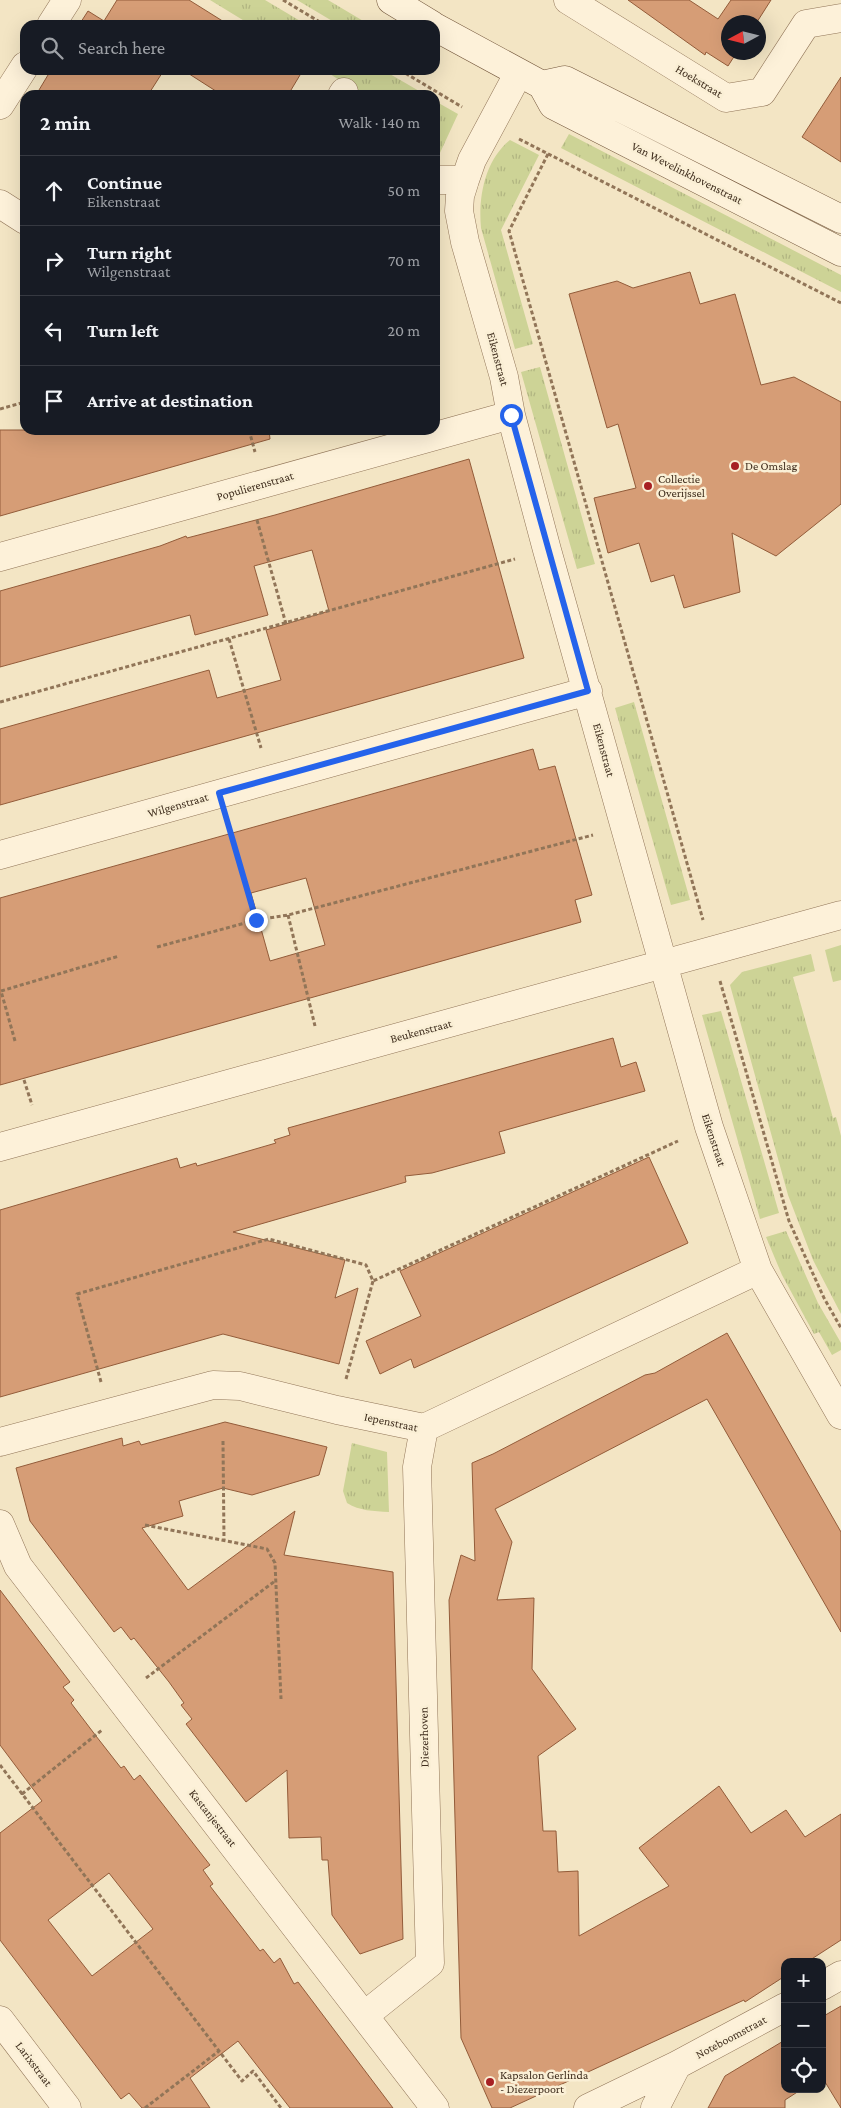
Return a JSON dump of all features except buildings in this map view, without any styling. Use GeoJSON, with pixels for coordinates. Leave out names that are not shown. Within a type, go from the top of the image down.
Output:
{"type":"FeatureCollection","features":[{"type":"Feature","properties":{"kind":"street"},"geometry":{"type":"LineString","coordinates":[[54,20],[67,0]]}},
{"type":"Feature","properties":{"kind":"street"},"geometry":{"type":"LineString","coordinates":[[391,0],[424,20]]}},
{"type":"Feature","properties":{"kind":"street","name":"Hoekstraat"},"geometry":{"type":"LineString","coordinates":[[568,0],[726,98],[762,92],[806,24],[841,18]]}},
{"type":"Feature","properties":{"kind":"street","name":"Van Wevelinkhovenstraat"},"geometry":{"type":"LineString","coordinates":[[440,30],[530,80],[553,105],[841,252]]}},
{"type":"Feature","properties":{"kind":"street"},"geometry":{"type":"LineString","coordinates":[[0,106],[20,74]]}},
{"type":"Feature","properties":{"kind":"street"},"geometry":{"type":"LineString","coordinates":[[530,80],[565,80],[841,219]]}},
{"type":"Feature","properties":{"kind":"street","name":"Eikenstraat"},"geometry":{"type":"LineString","coordinates":[[530,80],[491,125],[472,160],[460,196],[461,224],[504,377],[511,415],[547,550],[709,1127],[758,1270],[841,1415]]}},
{"type":"Feature","properties":{"kind":"street"},"geometry":{"type":"LineString","coordinates":[[440,180],[465,180]]}},
{"type":"Feature","properties":{"kind":"street"},"geometry":{"type":"LineString","coordinates":[[0,204],[20,217]]}},
{"type":"Feature","properties":{"kind":"street","name":"Populierenstraat"},"geometry":{"type":"LineString","coordinates":[[440,435],[511,415]]}},
{"type":"Feature","properties":{"kind":"street","name":"Populierenstraat"},"geometry":{"type":"LineString","coordinates":[[0,557],[439,435]]}},
{"type":"Feature","properties":{"kind":"street","name":"Wilgenstraat"},"geometry":{"type":"LineString","coordinates":[[0,855],[588,691]]}},
{"type":"Feature","properties":{"kind":"street","name":"Beukenstraat"},"geometry":{"type":"LineString","coordinates":[[0,1147],[841,915]]}},
{"type":"Feature","properties":{"kind":"street","name":"Iepenstraat"},"geometry":{"type":"LineString","coordinates":[[0,1442],[213,1385],[240,1386],[337,1410],[424,1428],[758,1270]]}},
{"type":"Feature","properties":{"kind":"street","name":"Diezerhoven"},"geometry":{"type":"LineString","coordinates":[[365,2014],[430,1963],[417,1467],[424,1428]]}},
{"type":"Feature","properties":{"kind":"street","name":"Kastanjestraat"},"geometry":{"type":"LineString","coordinates":[[0,1524],[18,1566],[365,2014],[435,2108]]}},
{"type":"Feature","properties":{"kind":"street"},"geometry":{"type":"LineString","coordinates":[[826,1984],[841,1975]]}},
{"type":"Feature","properties":{"kind":"street","name":"Noteboomstraat"},"geometry":{"type":"LineString","coordinates":[[588,2108],[677,2066],[781,2009]]}},
{"type":"Feature","properties":{"kind":"street","name":"Larixstraat"},"geometry":{"type":"LineString","coordinates":[[0,2020],[67,2108]]}},
{"type":"Feature","properties":{"kind":"street"},"geometry":{"type":"LineString","coordinates":[[655,2108],[677,2066]]}},
{"type":"Feature","properties":{"kind":"path"},"geometry":{"type":"LineString","coordinates":[[283,0],[317,20]]}},
{"type":"Feature","properties":{"kind":"path"},"geometry":{"type":"LineString","coordinates":[[408,75],[433,90]]}},
{"type":"Feature","properties":{"kind":"path"},"geometry":{"type":"LineString","coordinates":[[440,94],[491,125],[841,303]]}},
{"type":"Feature","properties":{"kind":"path"},"geometry":{"type":"LineString","coordinates":[[548,154],[509,231],[789,1221],[820,1291],[841,1328]]}},
{"type":"Feature","properties":{"kind":"path"},"geometry":{"type":"LineString","coordinates":[[0,409],[20,403]]}},
{"type":"Feature","properties":{"kind":"path"},"geometry":{"type":"LineString","coordinates":[[248,488],[286,624]]}},
{"type":"Feature","properties":{"kind":"path"},"geometry":{"type":"LineString","coordinates":[[0,702],[547,550]]}},
{"type":"Feature","properties":{"kind":"path"},"geometry":{"type":"LineString","coordinates":[[229,639],[270,780]]}},
{"type":"Feature","properties":{"kind":"path"},"geometry":{"type":"LineString","coordinates":[[219,793],[256,920]]}},
{"type":"Feature","properties":{"kind":"path"},"geometry":{"type":"LineString","coordinates":[[157,947],[256,920],[288,916],[625,827]]}},
{"type":"Feature","properties":{"kind":"path"},"geometry":{"type":"LineString","coordinates":[[288,916],[322,1058]]}},
{"type":"Feature","properties":{"kind":"path"},"geometry":{"type":"LineString","coordinates":[[15,1041],[0,989],[119,956]]}},
{"type":"Feature","properties":{"kind":"path"},"geometry":{"type":"LineString","coordinates":[[373,1280],[709,1127]]}},
{"type":"Feature","properties":{"kind":"path"},"geometry":{"type":"LineString","coordinates":[[109,1414],[77,1294],[268,1239],[366,1265],[373,1280],[337,1410]]}},
{"type":"Feature","properties":{"kind":"path"},"geometry":{"type":"LineString","coordinates":[[223,1441],[224,1540]]}},
{"type":"Feature","properties":{"kind":"path"},"geometry":{"type":"LineString","coordinates":[[145,1525],[266,1549],[275,1563],[280,1699]]}},
{"type":"Feature","properties":{"kind":"path"},"geometry":{"type":"LineString","coordinates":[[22,1794],[125,1703],[275,1581]]}},
{"type":"Feature","properties":{"kind":"path"},"geometry":{"type":"LineString","coordinates":[[0,1765],[242,2082],[253,2071],[281,2108]]}},
{"type":"Feature","properties":{"kind":"path"},"geometry":{"type":"LineString","coordinates":[[145,2108],[219,2051]]}},
{"type":"Feature","properties":{"kind":"green space"},"geometry":{"type":"Polygon","coordinates":[[[210,0],[265,0],[299,20],[243,20],[210,0]]]}},
{"type":"Feature","properties":{"kind":"green space"},"geometry":{"type":"Polygon","coordinates":[[[297,0],[328,0],[362,20],[331,20],[297,0]]]}},
{"type":"Feature","properties":{"kind":"green space"},"geometry":{"type":"Polygon","coordinates":[[[332,75],[392,75],[417,90],[354,90],[332,75]]]}},
{"type":"Feature","properties":{"kind":"green space"},"geometry":{"type":"Polygon","coordinates":[[[440,104],[458,114],[440,153],[440,104]]]}},
{"type":"Feature","properties":{"kind":"green space"},"geometry":{"type":"Polygon","coordinates":[[[569,134],[841,275],[841,292],[561,148],[569,134]]]}},
{"type":"Feature","properties":{"kind":"green space"},"geometry":{"type":"Polygon","coordinates":[[[510,140],[539,155],[501,230],[533,344],[515,349],[481,228],[480,216],[482,192],[489,168],[501,148],[510,140]]]}},
{"type":"Feature","properties":{"kind":"green space"},"geometry":{"type":"Polygon","coordinates":[[[540,367],[595,564],[577,569],[521,372],[540,367]]]}},
{"type":"Feature","properties":{"kind":"green space"},"geometry":{"type":"Polygon","coordinates":[[[634,702],[690,900],[671,905],[615,708],[634,702]]]}},
{"type":"Feature","properties":{"kind":"green space"},"geometry":{"type":"Polygon","coordinates":[[[841,945],[841,980],[833,982],[825,950],[841,945]]]}},
{"type":"Feature","properties":{"kind":"green space"},"geometry":{"type":"Polygon","coordinates":[[[811,954],[815,971],[793,977],[833,1118],[836,1117],[841,1136],[841,1314],[813,1260],[788,1195],[730,985],[742,972],[811,954]]]}},
{"type":"Feature","properties":{"kind":"green space"},"geometry":{"type":"Polygon","coordinates":[[[721,1011],[779,1213],[760,1219],[702,1015],[721,1011]]]}},
{"type":"Feature","properties":{"kind":"green space"},"geometry":{"type":"Polygon","coordinates":[[[786,1231],[818,1303],[841,1343],[841,1350],[832,1355],[819,1332],[814,1334],[782,1275],[766,1237],[786,1231]]]}},
{"type":"Feature","properties":{"kind":"green space"},"geometry":{"type":"Polygon","coordinates":[[[352,1443],[387,1452],[389,1512],[362,1509],[347,1503],[343,1491],[352,1443]]]}},
{"type":"Feature","properties":{"kind":"place","name":"De Omslag"},"geometry":{"type":"Point","coordinates":[735,466]}},
{"type":"Feature","properties":{"kind":"place","name":"Collectie Overijssel"},"geometry":{"type":"Point","coordinates":[648,486]}},
{"type":"Feature","properties":{"kind":"place","name":"Kapsalon Gerlinda - Diezerpoort"},"geometry":{"type":"Point","coordinates":[490,2082]}},
{"type":"Feature","properties":{"kind":"route"},"geometry":{"type":"LineString","coordinates":[[256,920],[219,793],[588,691],[547,550],[511,415]]}}]}
